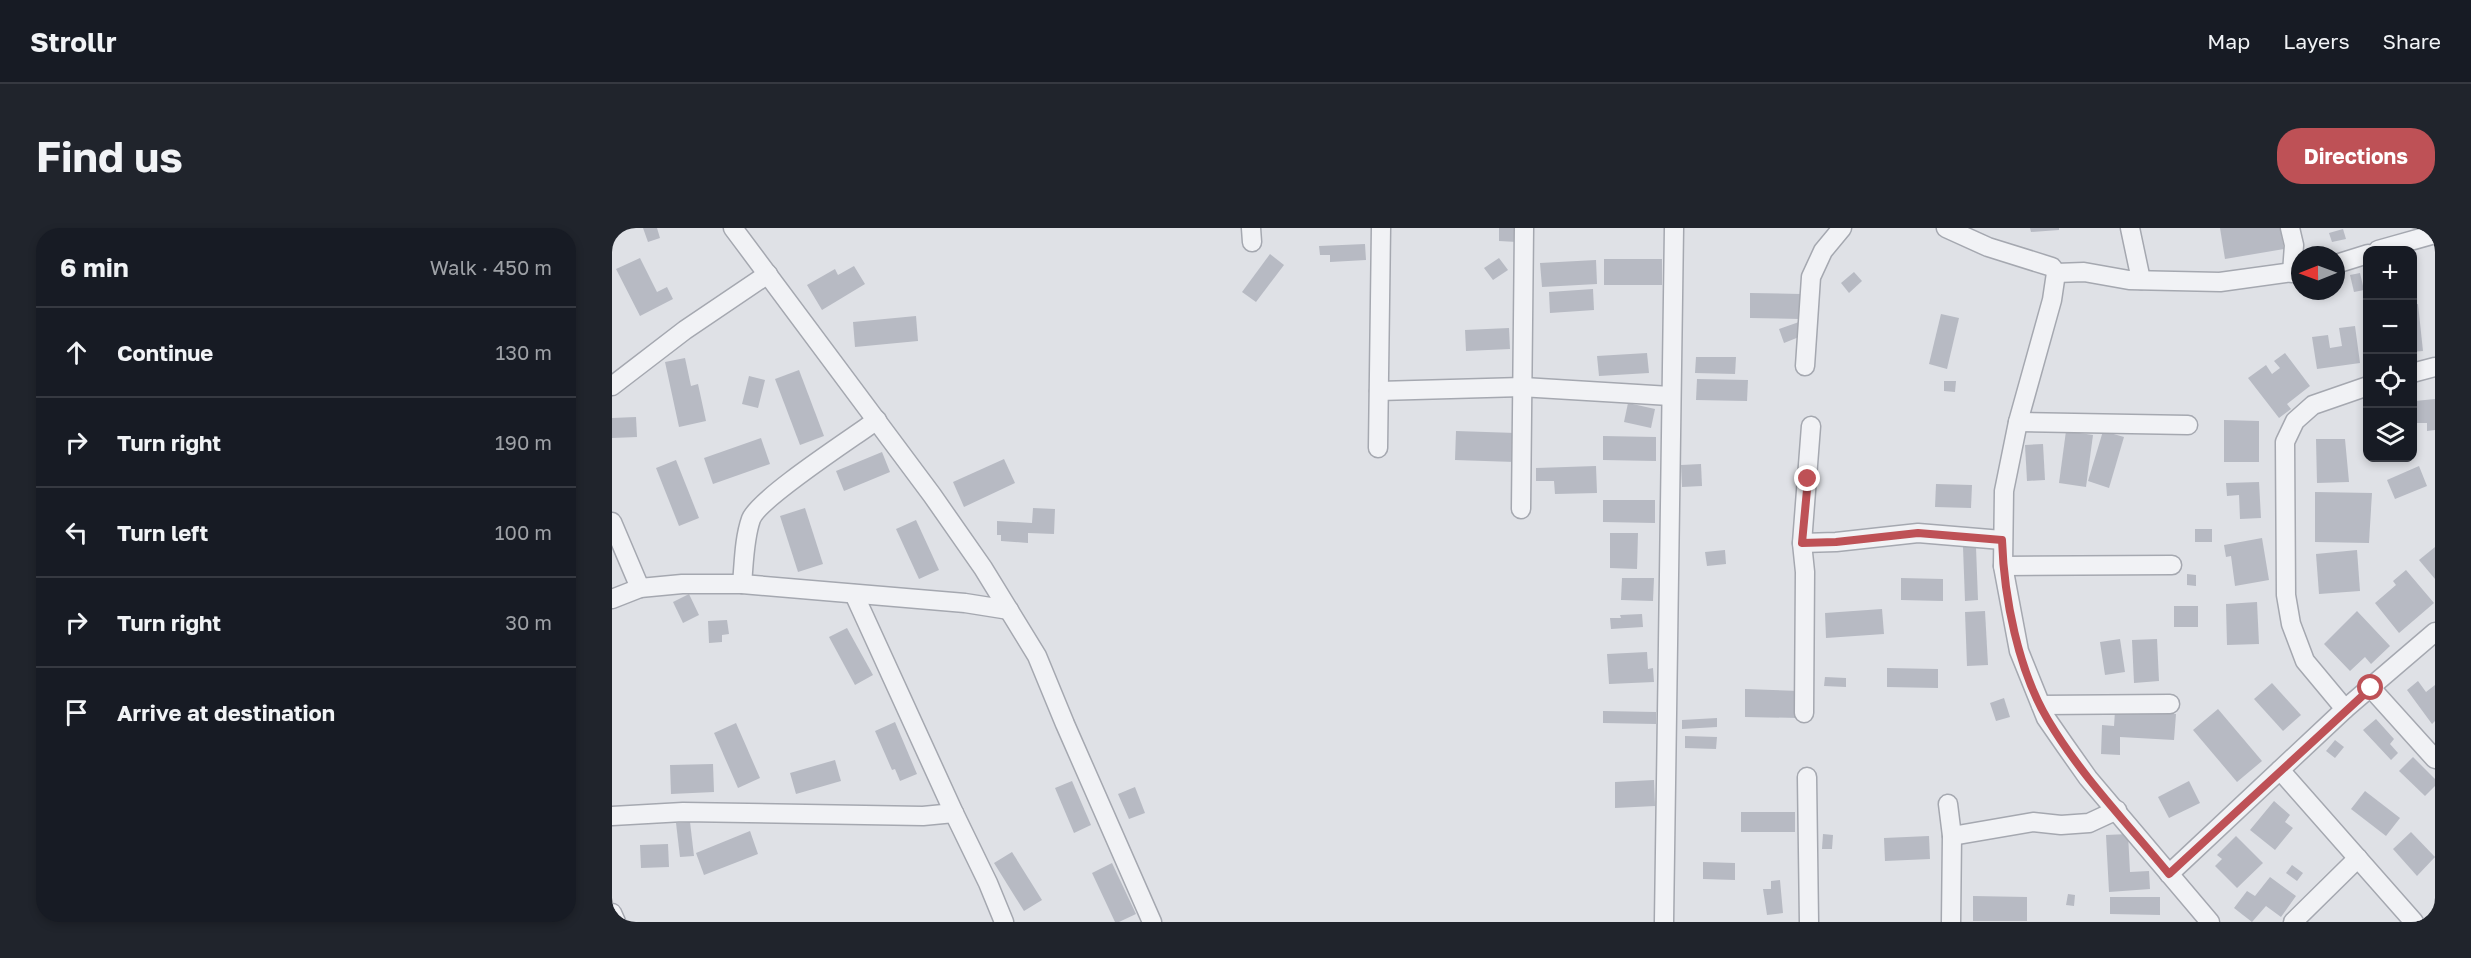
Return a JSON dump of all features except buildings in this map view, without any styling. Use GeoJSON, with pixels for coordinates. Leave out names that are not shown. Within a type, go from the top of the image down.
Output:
{"type":"FeatureCollection","features":[{"type":"Feature","properties":{"kind":"street"},"geometry":{"type":"LineString","coordinates":[[733,228],[877,420],[991,581],[1037,656],[1152,922]]}},
{"type":"Feature","properties":{"kind":"street"},"geometry":{"type":"LineString","coordinates":[[1378,448],[1381,228]]}},
{"type":"Feature","properties":{"kind":"street"},"geometry":{"type":"LineString","coordinates":[[1521,509],[1524,228]]}},
{"type":"Feature","properties":{"kind":"street"},"geometry":{"type":"LineString","coordinates":[[1664,922],[1674,228]]}},
{"type":"Feature","properties":{"kind":"street"},"geometry":{"type":"LineString","coordinates":[[1805,366],[1811,277],[1823,251],[1842,228]]}},
{"type":"Feature","properties":{"kind":"street"},"geometry":{"type":"LineString","coordinates":[[1946,228],[1988,247],[2052,267],[2056,273],[2052,300],[2018,422],[2004,491],[2003,566],[2019,651],[2046,718],[2064,744],[2210,922]]}},
{"type":"Feature","properties":{"kind":"street"},"geometry":{"type":"LineString","coordinates":[[1983,228],[1988,247]]}},
{"type":"Feature","properties":{"kind":"street"},"geometry":{"type":"LineString","coordinates":[[2130,228],[2141,280]]}},
{"type":"Feature","properties":{"kind":"street"},"geometry":{"type":"LineString","coordinates":[[2290,228],[2294,246]]}},
{"type":"Feature","properties":{"kind":"street"},"geometry":{"type":"LineString","coordinates":[[2392,246],[2435,234]]}},
{"type":"Feature","properties":{"kind":"street"},"geometry":{"type":"LineString","coordinates":[[2345,261],[2363,255]]}},
{"type":"Feature","properties":{"kind":"street"},"geometry":{"type":"LineString","coordinates":[[2056,273],[2084,272],[2141,280],[2220,282],[2291,273]]}},
{"type":"Feature","properties":{"kind":"street"},"geometry":{"type":"LineString","coordinates":[[612,386],[685,330],[768,274]]}},
{"type":"Feature","properties":{"kind":"street"},"geometry":{"type":"LineString","coordinates":[[2417,372],[2435,367]]}},
{"type":"Feature","properties":{"kind":"street"},"geometry":{"type":"LineString","coordinates":[[1379,391],[1522,387],[1670,396]]}},
{"type":"Feature","properties":{"kind":"street"},"geometry":{"type":"LineString","coordinates":[[2345,710],[2305,661],[2291,624],[2286,595],[2285,442],[2295,421],[2313,405],[2363,387]]}},
{"type":"Feature","properties":{"kind":"street"},"geometry":{"type":"LineString","coordinates":[[742,584],[751,518],[768,498],[877,420]]}},
{"type":"Feature","properties":{"kind":"street"},"geometry":{"type":"LineString","coordinates":[[2018,422],[2188,425]]}},
{"type":"Feature","properties":{"kind":"street"},"geometry":{"type":"LineString","coordinates":[[1804,713],[1805,572],[1802,543],[1811,426]]}},
{"type":"Feature","properties":{"kind":"street"},"geometry":{"type":"LineString","coordinates":[[612,522],[640,588]]}},
{"type":"Feature","properties":{"kind":"street"},"geometry":{"type":"LineString","coordinates":[[1802,543],[1836,542],[1918,533],[2002,540]]}},
{"type":"Feature","properties":{"kind":"street"},"geometry":{"type":"LineString","coordinates":[[2003,566],[2172,565]]}},
{"type":"Feature","properties":{"kind":"street"},"geometry":{"type":"LineString","coordinates":[[965,603],[991,581]]}},
{"type":"Feature","properties":{"kind":"street"},"geometry":{"type":"LineString","coordinates":[[612,599],[640,588],[682,584],[742,584],[965,603],[1009,610]]}},
{"type":"Feature","properties":{"kind":"street"},"geometry":{"type":"LineString","coordinates":[[854,594],[1004,922]]}},
{"type":"Feature","properties":{"kind":"street"},"geometry":{"type":"LineString","coordinates":[[2169,874],[2345,710],[2435,632]]}},
{"type":"Feature","properties":{"kind":"street"},"geometry":{"type":"LineString","coordinates":[[2371,688],[2435,759]]}},
{"type":"Feature","properties":{"kind":"street"},"geometry":{"type":"LineString","coordinates":[[2041,705],[2170,704]]}},
{"type":"Feature","properties":{"kind":"street"},"geometry":{"type":"LineString","coordinates":[[2280,770],[2414,922]]}},
{"type":"Feature","properties":{"kind":"street"},"geometry":{"type":"LineString","coordinates":[[1807,777],[1809,922]]}},
{"type":"Feature","properties":{"kind":"street"},"geometry":{"type":"LineString","coordinates":[[1948,804],[1952,836],[1951,922]]}},
{"type":"Feature","properties":{"kind":"street"},"geometry":{"type":"LineString","coordinates":[[1952,836],[2033,822],[2061,825],[2089,823],[2116,810]]}},
{"type":"Feature","properties":{"kind":"street"},"geometry":{"type":"LineString","coordinates":[[612,816],[682,812],[923,816],[954,813]]}},
{"type":"Feature","properties":{"kind":"street"},"geometry":{"type":"LineString","coordinates":[[2293,922],[2358,858]]}},
{"type":"Feature","properties":{"kind":"street"},"geometry":{"type":"LineString","coordinates":[[612,913],[616,922]]}},
{"type":"Feature","properties":{"kind":"route"},"geometry":{"type":"LineString","coordinates":[[1808,479],[1802,543],[1836,542],[1918,533],[2002,540],[2003,566],[2019,651],[2046,718],[2088,778],[2169,874],[2371,688]]}}]}
